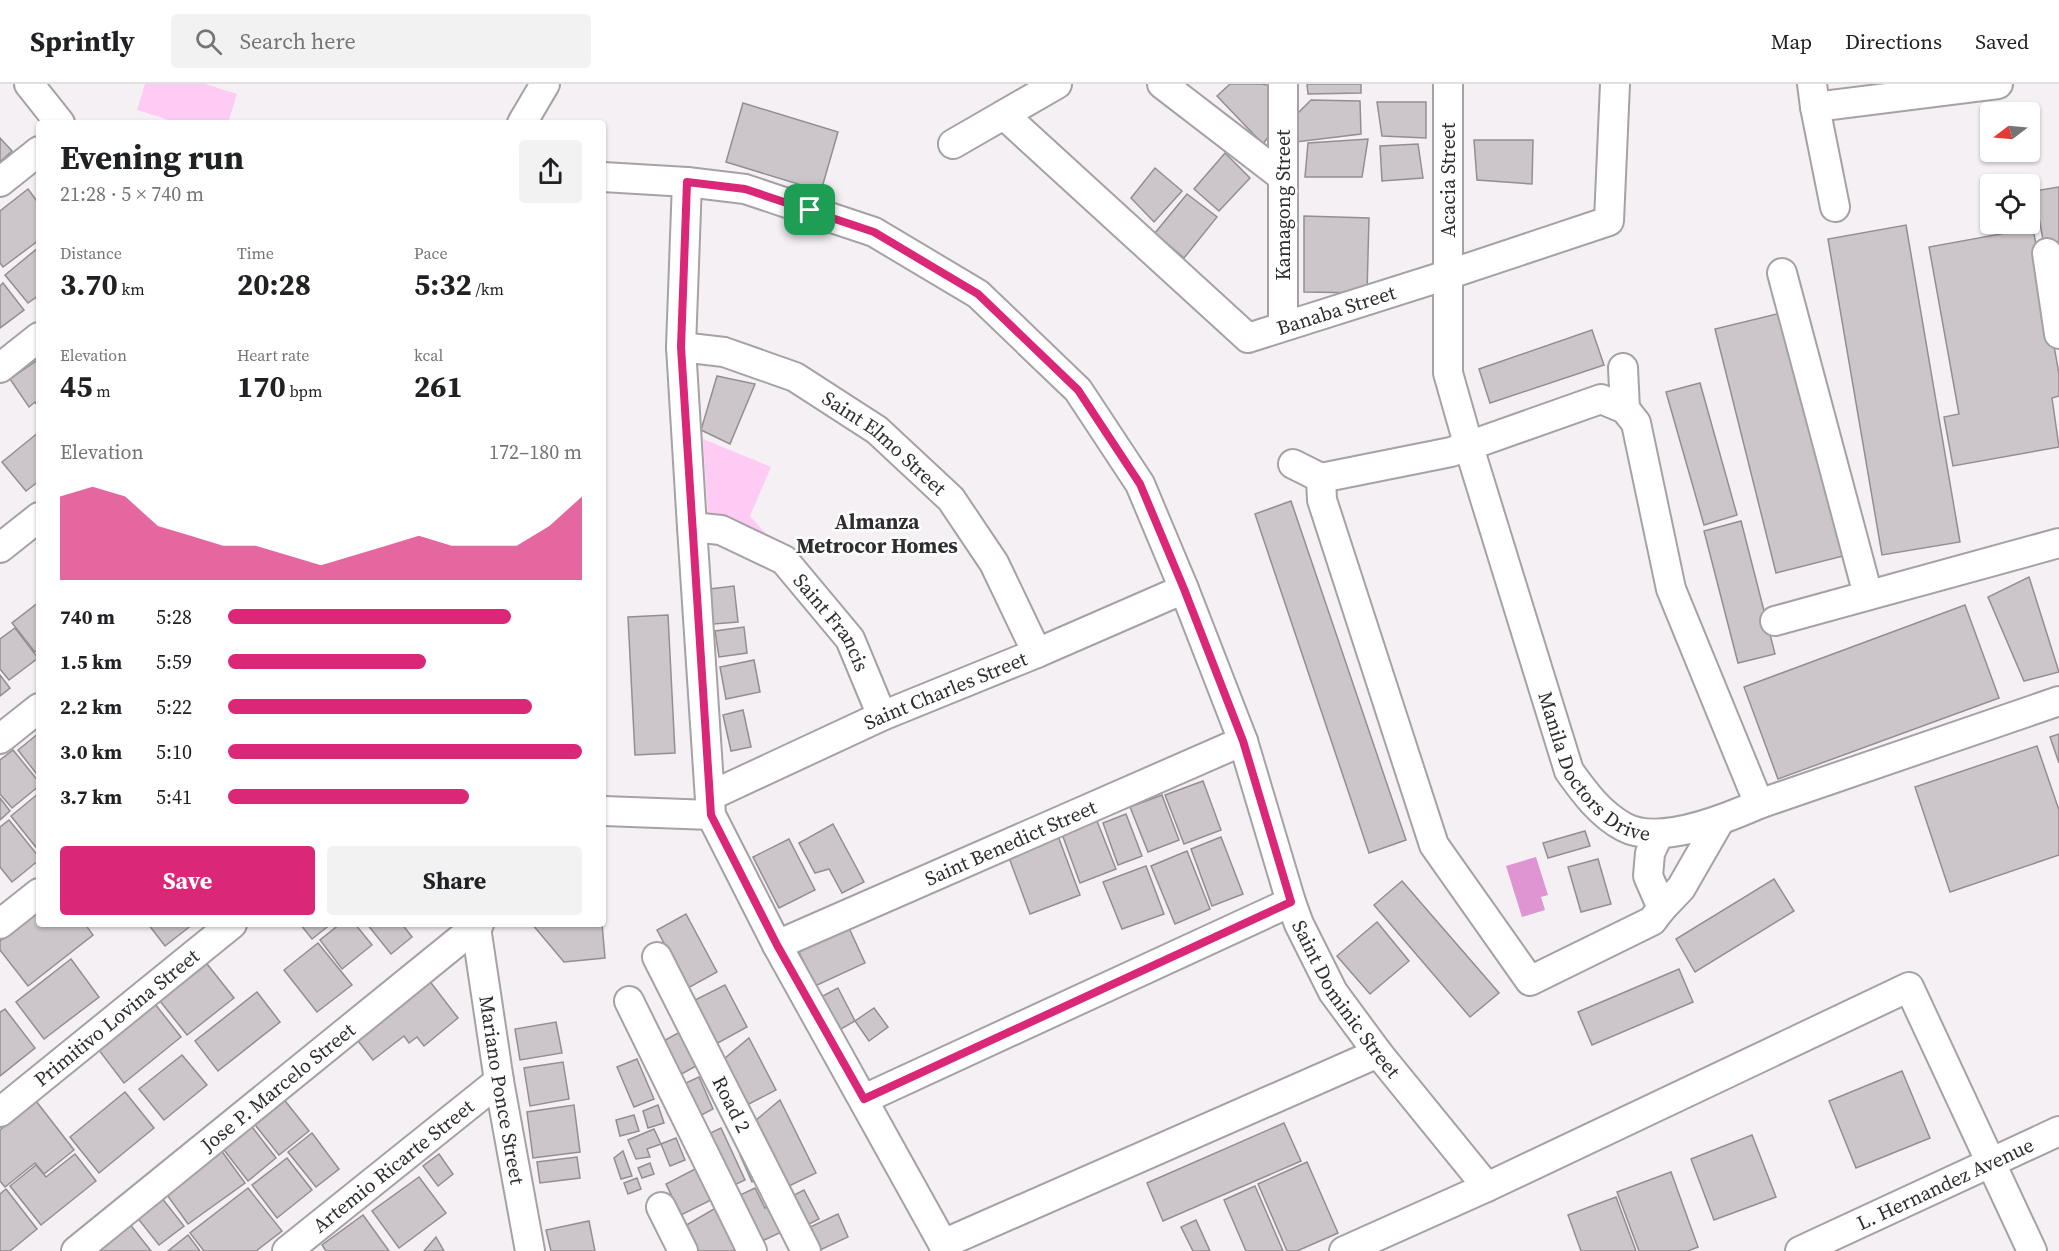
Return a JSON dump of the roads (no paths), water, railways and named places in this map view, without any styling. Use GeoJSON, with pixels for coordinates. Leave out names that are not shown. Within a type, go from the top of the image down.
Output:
{"type":"FeatureCollection","features":[{"type":"Feature","properties":{"kind":"street"},"geometry":{"type":"LineString","coordinates":[[29,84],[58,120]]}},
{"type":"Feature","properties":{"kind":"street"},"geometry":{"type":"LineString","coordinates":[[524,120],[545,84]]}},
{"type":"Feature","properties":{"kind":"street"},"geometry":{"type":"LineString","coordinates":[[953,144],[1057,84]]}},
{"type":"Feature","properties":{"kind":"street"},"geometry":{"type":"LineString","coordinates":[[1162,84],[1283,177]]}},
{"type":"Feature","properties":{"kind":"street","name":"Kamagong Street"},"geometry":{"type":"LineString","coordinates":[[1283,84],[1283,326]]}},
{"type":"Feature","properties":{"kind":"street","name":"Acacia Street"},"geometry":{"type":"LineString","coordinates":[[1447,275],[1448,84]]}},
{"type":"Feature","properties":{"kind":"street","name":"Banaba Street"},"geometry":{"type":"LineString","coordinates":[[1004,115],[1248,338],[1447,275],[1609,220],[1615,84]]}},
{"type":"Feature","properties":{"kind":"street"},"geometry":{"type":"LineString","coordinates":[[1835,207],[1813,95],[1998,84]]}},
{"type":"Feature","properties":{"kind":"street"},"geometry":{"type":"LineString","coordinates":[[0,182],[36,153]]}},
{"type":"Feature","properties":{"kind":"street","name":"Saint Dominic Street"},"geometry":{"type":"LineString","coordinates":[[606,177],[687,182],[745,189],[874,232],[978,294],[1078,390],[1140,484],[1243,741],[1299,924],[1333,992],[1378,1053],[1487,1187]]}},
{"type":"Feature","properties":{"kind":"street"},"geometry":{"type":"LineString","coordinates":[[687,182],[681,347],[711,806],[777,945],[945,1248],[1378,1053]]}},
{"type":"Feature","properties":{"kind":"street"},"geometry":{"type":"LineString","coordinates":[[2048,253],[2059,334]]}},
{"type":"Feature","properties":{"kind":"street"},"geometry":{"type":"LineString","coordinates":[[1782,273],[1868,595]]}},
{"type":"Feature","properties":{"kind":"street","name":"Manila Doctors Drive"},"geometry":{"type":"LineString","coordinates":[[1447,275],[1448,373],[1468,447],[1569,771],[1592,802],[1626,828],[1659,834],[1719,822],[1759,804],[2059,701]]}},
{"type":"Feature","properties":{"kind":"street"},"geometry":{"type":"LineString","coordinates":[[0,368],[36,339]]}},
{"type":"Feature","properties":{"kind":"street","name":"Saint Elmo Street"},"geometry":{"type":"LineString","coordinates":[[681,347],[724,352],[795,377],[877,430],[951,499],[994,563],[1037,653]]}},
{"type":"Feature","properties":{"kind":"street"},"geometry":{"type":"LineString","coordinates":[[1623,368],[1625,409]]}},
{"type":"Feature","properties":{"kind":"street"},"geometry":{"type":"LineString","coordinates":[[1293,464],[1321,478],[1451,452],[1601,399],[1625,409],[1636,423],[1671,589],[1759,804]]}},
{"type":"Feature","properties":{"kind":"street"},"geometry":{"type":"LineString","coordinates":[[1321,478],[1322,500],[1434,845],[1529,990],[1652,921],[1681,888],[1719,822]]}},
{"type":"Feature","properties":{"kind":"street"},"geometry":{"type":"LineString","coordinates":[[0,548],[36,519]]}},
{"type":"Feature","properties":{"kind":"street","name":"Saint Francis"},"geometry":{"type":"LineString","coordinates":[[692,527],[721,530],[784,560],[850,639],[882,716]]}},
{"type":"Feature","properties":{"kind":"street"},"geometry":{"type":"LineString","coordinates":[[1775,621],[2059,543]]}},
{"type":"Feature","properties":{"kind":"street","name":"Saint Charles Street"},"geometry":{"type":"LineString","coordinates":[[711,806],[882,716],[1037,653],[1184,589]]}},
{"type":"Feature","properties":{"kind":"street"},"geometry":{"type":"LineString","coordinates":[[0,739],[36,710]]}},
{"type":"Feature","properties":{"kind":"street","name":"Saint Benedict Street"},"geometry":{"type":"LineString","coordinates":[[777,945],[1243,741]]}},
{"type":"Feature","properties":{"kind":"street"},"geometry":{"type":"LineString","coordinates":[[606,811],[711,806]]}},
{"type":"Feature","properties":{"kind":"street"},"geometry":{"type":"LineString","coordinates":[[1659,834],[1650,853],[1648,876],[1662,908]]}},
{"type":"Feature","properties":{"kind":"street"},"geometry":{"type":"LineString","coordinates":[[0,924],[36,895]]}},
{"type":"Feature","properties":{"kind":"street"},"geometry":{"type":"LineString","coordinates":[[864,1099],[1291,902]]}},
{"type":"Feature","properties":{"kind":"street","name":"Primitivo Lovina Street"},"geometry":{"type":"LineString","coordinates":[[0,1112],[228,927]]}},
{"type":"Feature","properties":{"kind":"street","name":"Jose P. Marcelo Street"},"geometry":{"type":"LineString","coordinates":[[76,1251],[477,927]]}},
{"type":"Feature","properties":{"kind":"street","name":"Mariano Ponce Street"},"geometry":{"type":"LineString","coordinates":[[478,927],[499,1081],[529,1250]]}},
{"type":"Feature","properties":{"kind":"street","name":"Road 2"},"geometry":{"type":"LineString","coordinates":[[657,957],[806,1251]]}},
{"type":"Feature","properties":{"kind":"street"},"geometry":{"type":"LineString","coordinates":[[1344,1251],[1487,1187],[1909,987],[2032,1251]]}},
{"type":"Feature","properties":{"kind":"street"},"geometry":{"type":"LineString","coordinates":[[629,1001],[752,1251]]}},
{"type":"Feature","properties":{"kind":"street","name":"Artemio Ricarte Street"},"geometry":{"type":"LineString","coordinates":[[287,1251],[499,1081]]}},
{"type":"Feature","properties":{"kind":"street","name":"L. Hernandez Avenue"},"geometry":{"type":"LineString","coordinates":[[1800,1251],[2059,1131]]}},
{"type":"Feature","properties":{"kind":"street"},"geometry":{"type":"LineString","coordinates":[[661,1207],[683,1251]]}},
{"type":"Feature","properties":{"kind":"district","name":"Almanza Metrocor Homes"},"geometry":{"type":"Point","coordinates":[877,534]}}]}
